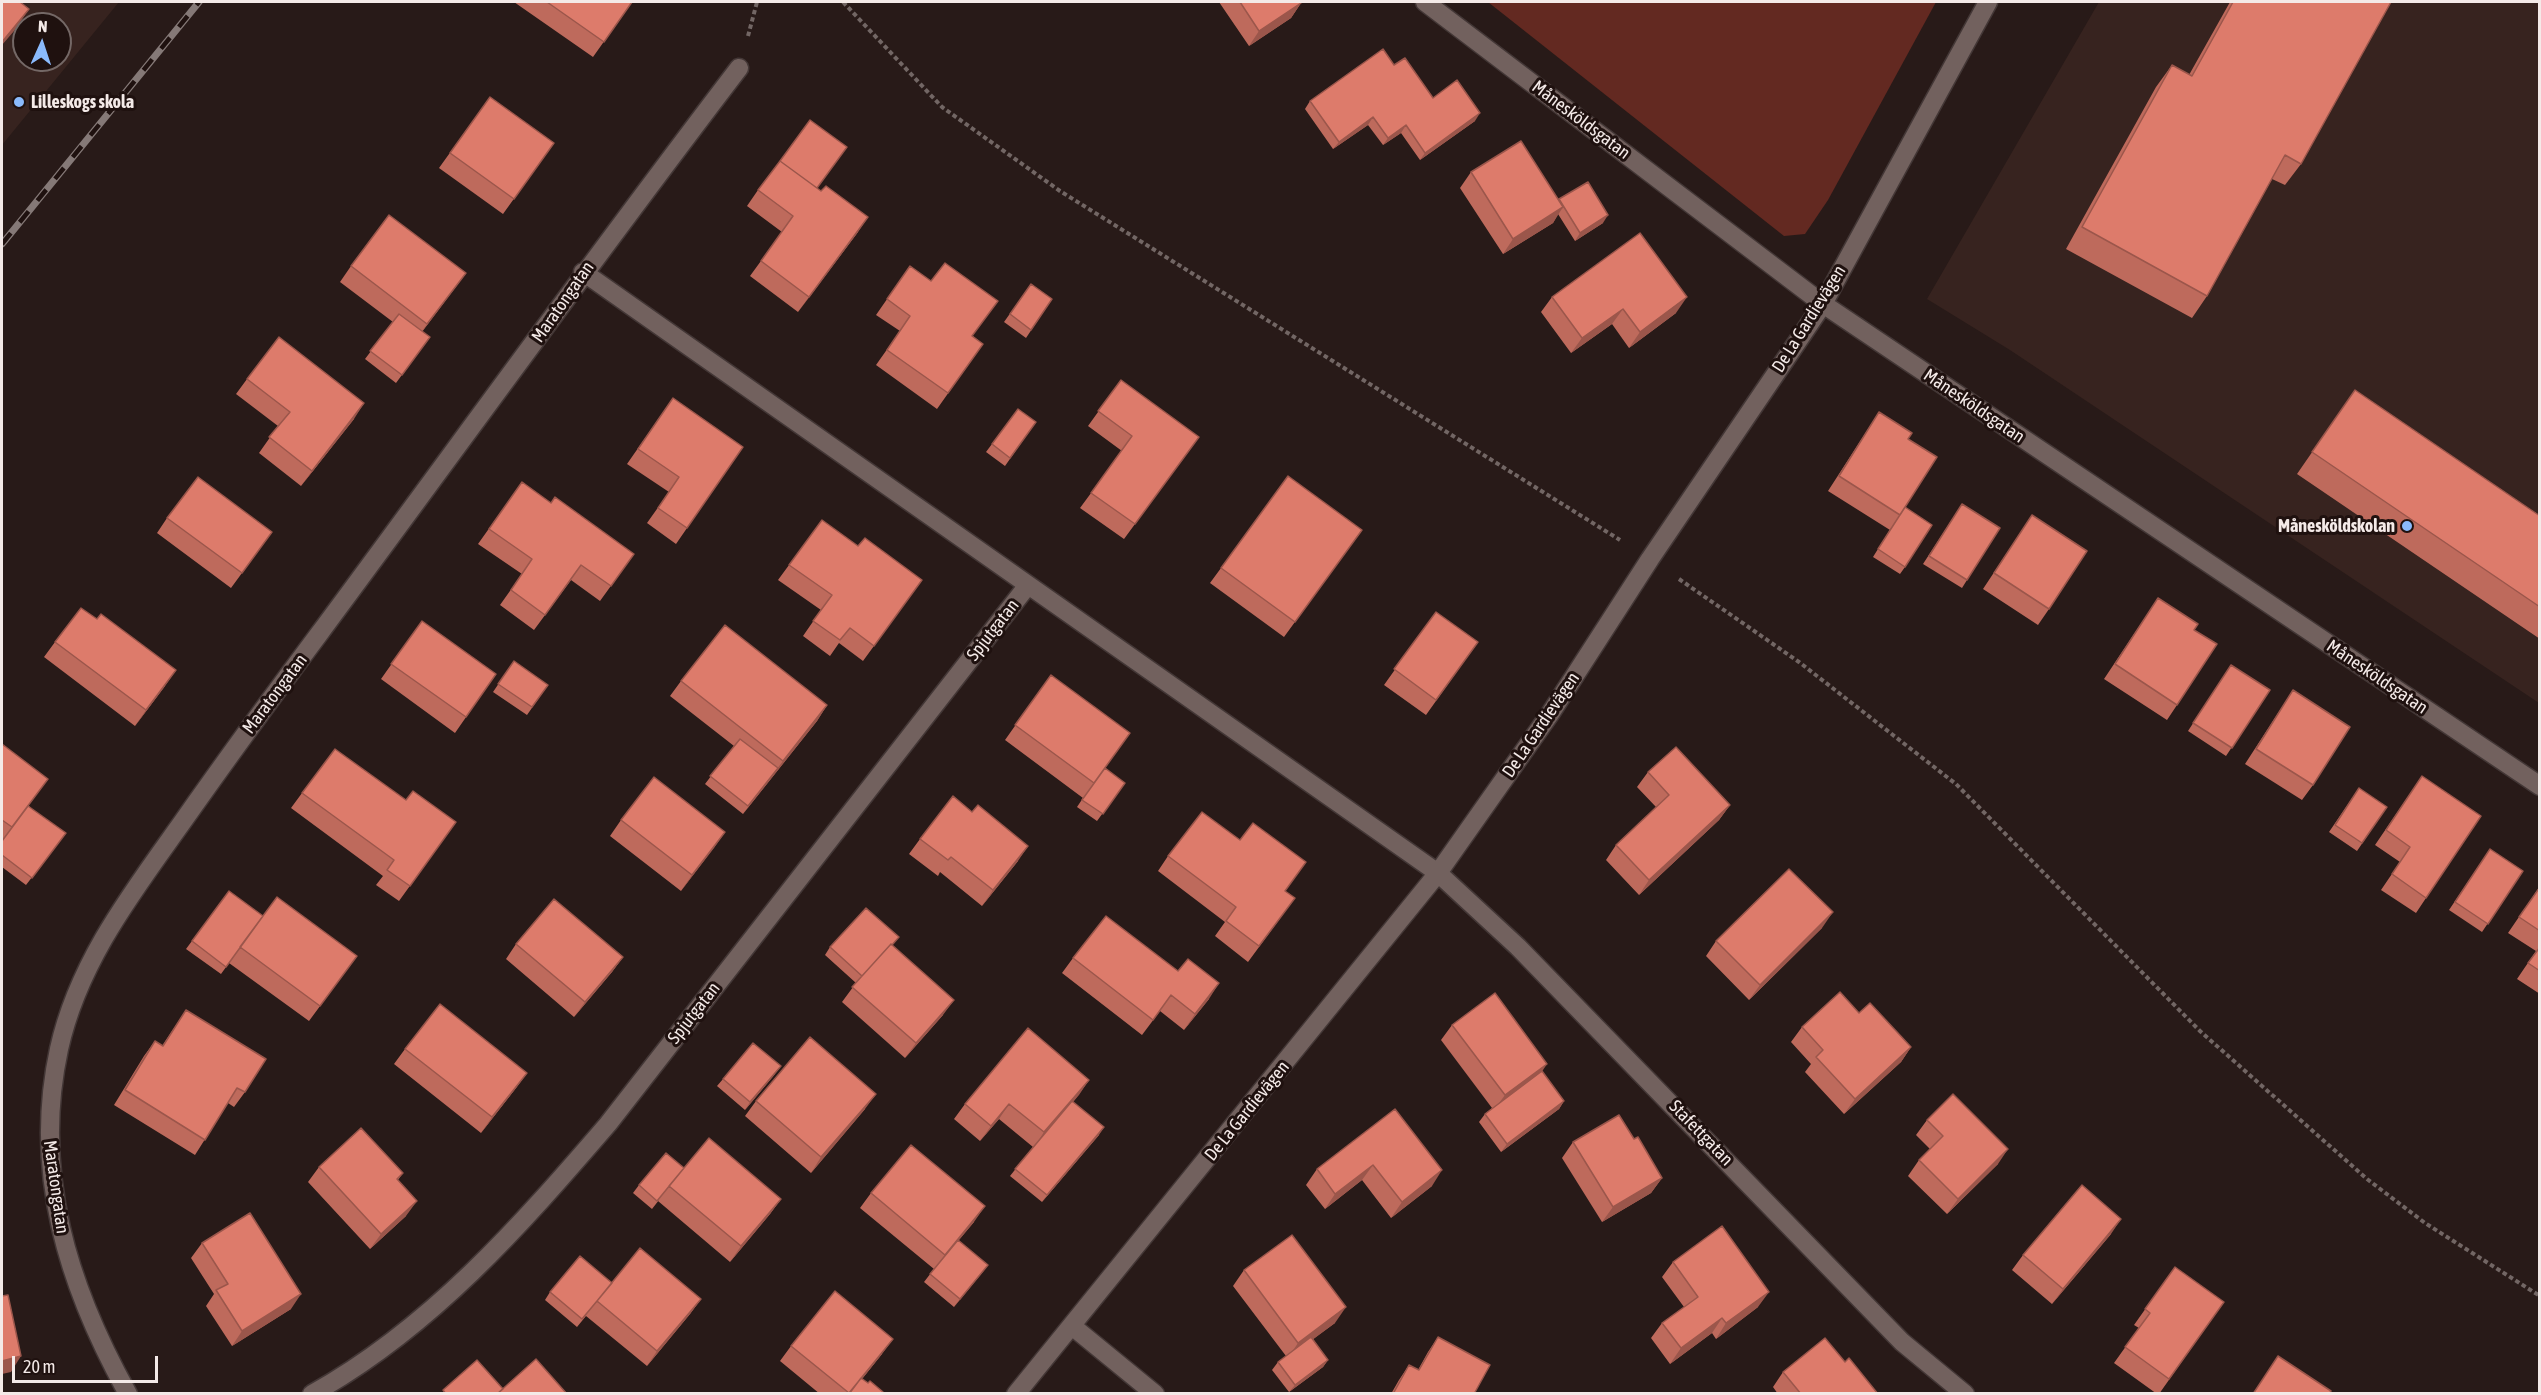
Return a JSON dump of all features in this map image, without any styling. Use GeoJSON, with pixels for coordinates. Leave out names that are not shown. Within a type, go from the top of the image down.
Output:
{"type":"FeatureCollection","features":[{"type":"Feature","properties":{"kind":"street","name":"Månesköldsgatan"},"geometry":{"type":"LineString","coordinates":[[1425,2],[1822,304],[2540,786]]}},
{"type":"Feature","properties":{"kind":"street","name":"De La Gardievägen"},"geometry":{"type":"LineString","coordinates":[[1016,1394],[1438,873],[1550,714],[1650,559],[1822,304],[1988,2]]}},
{"type":"Feature","properties":{"kind":"street","name":"Maratongatan"},"geometry":{"type":"LineString","coordinates":[[128,1394],[102,1346],[75,1280],[60,1227],[48,1138],[51,1097],[60,1047],[75,999],[95,950],[126,902],[237,745],[530,349],[583,272],[739,68]]}},
{"type":"Feature","properties":{"kind":"street","name":"Stafettgatan"},"geometry":{"type":"LineString","coordinates":[[583,272],[1438,873],[1518,946],[1902,1342],[1965,1394]]}},
{"type":"Feature","properties":{"kind":"street","name":"Spjutgatan"},"geometry":{"type":"LineString","coordinates":[[312,1394],[417,1322],[481,1264],[541,1202],[608,1124],[1028,585]]}},
{"type":"Feature","properties":{"kind":"street"},"geometry":{"type":"LineString","coordinates":[[1072,1326],[1155,1394]]}},
{"type":"Feature","properties":{"kind":"path"},"geometry":{"type":"LineString","coordinates":[[843,2],[942,107],[1060,191],[1650,559],[1799,662],[1956,784],[2200,1031],[2282,1107],[2367,1179],[2425,1223],[2540,1296]]}},
{"type":"Feature","properties":{"kind":"shaded area","name":"Lilleskogs skola"},"geometry":{"type":"Polygon","coordinates":[[[2,2],[119,2],[72,59],[72,12],[12,12],[12,72],[62,72],[2,145],[2,2]]]}},
{"type":"Feature","properties":{"kind":"shaded area"},"geometry":{"type":"Polygon","coordinates":[[[1488,2],[1936,2],[1828,200],[1805,234],[1784,236],[1488,2]]]}},
{"type":"Feature","properties":{"kind":"shaded area","name":"Månesköldskolan"},"geometry":{"type":"Polygon","coordinates":[[[2099,2],[2539,2],[2539,703],[2010,350],[1927,299],[2099,2]]]}},
{"type":"Feature","properties":{"kind":"building"},"geometry":{"type":"Polygon","coordinates":[[[2,2],[20,2],[29,9],[27,12],[12,12],[12,30],[2,42],[2,2]]]}},
{"type":"Feature","properties":{"kind":"building"},"geometry":{"type":"Polygon","coordinates":[[[547,2],[632,2],[604,42],[547,2]]]}},
{"type":"Feature","properties":{"kind":"building"},"geometry":{"type":"Polygon","coordinates":[[[1240,2],[1300,2],[1301,3],[1259,31],[1240,2]]]}},
{"type":"Feature","properties":{"kind":"building"},"geometry":{"type":"Polygon","coordinates":[[[2233,2],[2391,2],[2301,164],[2285,155],[2207,296],[2082,227],[2172,65],[2192,76],[2233,2]]]}},
{"type":"Feature","properties":{"kind":"building"},"geometry":{"type":"Polygon","coordinates":[[[1383,49],[1394,65],[1405,58],[1433,98],[1457,80],[1480,113],[1425,153],[1406,125],[1388,138],[1373,117],[1339,142],[1310,101],[1383,49]]]}},
{"type":"Feature","properties":{"kind":"building"},"geometry":{"type":"Polygon","coordinates":[[[490,97],[554,143],[514,199],[450,153],[490,97]]]}},
{"type":"Feature","properties":{"kind":"building"},"geometry":{"type":"Polygon","coordinates":[[[810,120],[847,147],[817,188],[780,161],[810,120]]]}},
{"type":"Feature","properties":{"kind":"building"},"geometry":{"type":"Polygon","coordinates":[[[1521,141],[1563,207],[1513,239],[1471,172],[1521,141]]]}},
{"type":"Feature","properties":{"kind":"building"},"geometry":{"type":"Polygon","coordinates":[[[780,161],[821,191],[826,186],[868,217],[809,297],[761,261],[793,216],[758,190],[780,161]]]}},
{"type":"Feature","properties":{"kind":"building"},"geometry":{"type":"Polygon","coordinates":[[[1588,182],[1608,215],[1580,233],[1559,199],[1588,182]]]}},
{"type":"Feature","properties":{"kind":"building"},"geometry":{"type":"Polygon","coordinates":[[[389,215],[466,273],[427,324],[351,266],[389,215]]]}},
{"type":"Feature","properties":{"kind":"building"},"geometry":{"type":"Polygon","coordinates":[[[1640,233],[1687,297],[1640,332],[1623,309],[1582,338],[1552,297],[1640,233]]]}},
{"type":"Feature","properties":{"kind":"building"},"geometry":{"type":"Polygon","coordinates":[[[945,263],[998,301],[972,336],[983,344],[948,393],[887,350],[910,316],[887,299],[910,266],[931,281],[945,263]]]}},
{"type":"Feature","properties":{"kind":"building"},"geometry":{"type":"Polygon","coordinates":[[[1031,284],[1052,299],[1031,330],[1010,314],[1031,284]]]}},
{"type":"Feature","properties":{"kind":"building"},"geometry":{"type":"Polygon","coordinates":[[[399,314],[430,337],[402,375],[370,351],[399,314]]]}},
{"type":"Feature","properties":{"kind":"building"},"geometry":{"type":"Polygon","coordinates":[[[279,337],[364,403],[312,471],[269,437],[290,412],[247,379],[279,337]]]}},
{"type":"Feature","properties":{"kind":"building"},"geometry":{"type":"Polygon","coordinates":[[[1121,380],[1199,437],[1135,524],[1091,493],[1132,436],[1098,411],[1121,380]]]}},
{"type":"Feature","properties":{"kind":"building"},"geometry":{"type":"Polygon","coordinates":[[[2355,390],[2540,516],[2540,607],[2312,452],[2355,390]]]}},
{"type":"Feature","properties":{"kind":"building"},"geometry":{"type":"Polygon","coordinates":[[[673,398],[743,447],[687,528],[658,508],[679,477],[638,449],[673,398]]]}},
{"type":"Feature","properties":{"kind":"building"},"geometry":{"type":"Polygon","coordinates":[[[1018,409],[1036,422],[1010,458],[992,444],[1018,409]]]}},
{"type":"Feature","properties":{"kind":"building"},"geometry":{"type":"Polygon","coordinates":[[[1879,412],[1912,433],[1908,439],[1937,457],[1900,515],[1839,476],[1879,412]]]}},
{"type":"Feature","properties":{"kind":"building"},"geometry":{"type":"Polygon","coordinates":[[[1288,476],[1362,530],[1295,622],[1221,568],[1288,476]]]}},
{"type":"Feature","properties":{"kind":"building"},"geometry":{"type":"Polygon","coordinates":[[[198,477],[272,532],[242,573],[167,518],[198,477]]]}},
{"type":"Feature","properties":{"kind":"building"},"geometry":{"type":"Polygon","coordinates":[[[522,482],[551,503],[555,497],[634,554],[611,586],[581,565],[545,615],[511,590],[532,559],[489,529],[522,482]]]}},
{"type":"Feature","properties":{"kind":"building"},"geometry":{"type":"Polygon","coordinates":[[[1962,504],[2000,528],[1967,580],[1929,556],[1962,504]]]}},
{"type":"Feature","properties":{"kind":"building"},"geometry":{"type":"Polygon","coordinates":[[[1905,507],[1932,525],[1905,567],[1878,549],[1905,507]]]}},
{"type":"Feature","properties":{"kind":"building"},"geometry":{"type":"Polygon","coordinates":[[[2032,515],[2087,551],[2049,609],[1994,573],[2032,515]]]}},
{"type":"Feature","properties":{"kind":"building"},"geometry":{"type":"Polygon","coordinates":[[[822,520],[858,546],[865,538],[922,580],[874,646],[850,628],[840,640],[813,621],[832,595],[789,565],[822,520]]]}},
{"type":"Feature","properties":{"kind":"building"},"geometry":{"type":"Polygon","coordinates":[[[2158,598],[2198,624],[2194,630],[2217,644],[2177,705],[2115,664],[2158,598]]]}},
{"type":"Feature","properties":{"kind":"building"},"geometry":{"type":"Polygon","coordinates":[[[81,608],[97,619],[101,614],[176,670],[146,710],[55,642],[81,608]]]}},
{"type":"Feature","properties":{"kind":"building"},"geometry":{"type":"Polygon","coordinates":[[[1436,612],[1478,642],[1436,700],[1394,669],[1436,612]]]}},
{"type":"Feature","properties":{"kind":"building"},"geometry":{"type":"Polygon","coordinates":[[[422,621],[496,674],[466,717],[391,664],[422,621]]]}},
{"type":"Feature","properties":{"kind":"building"},"geometry":{"type":"Polygon","coordinates":[[[725,625],[827,705],[783,761],[681,681],[725,625]]]}},
{"type":"Feature","properties":{"kind":"building"},"geometry":{"type":"Polygon","coordinates":[[[514,661],[548,685],[532,707],[498,684],[514,661]]]}},
{"type":"Feature","properties":{"kind":"building"},"geometry":{"type":"Polygon","coordinates":[[[2231,665],[2270,690],[2232,748],[2193,723],[2231,665]]]}},
{"type":"Feature","properties":{"kind":"building"},"geometry":{"type":"Polygon","coordinates":[[[1051,675],[1130,733],[1094,783],[1015,725],[1051,675]]]}},
{"type":"Feature","properties":{"kind":"building"},"geometry":{"type":"Polygon","coordinates":[[[2293,690],[2350,727],[2313,785],[2256,749],[2293,690]]]}},
{"type":"Feature","properties":{"kind":"building"},"geometry":{"type":"Polygon","coordinates":[[[740,739],[778,768],[748,806],[710,776],[740,739]]]}},
{"type":"Feature","properties":{"kind":"building"},"geometry":{"type":"Polygon","coordinates":[[[2,744],[48,779],[12,827],[2,820],[2,744]]]}},
{"type":"Feature","properties":{"kind":"building"},"geometry":{"type":"Polygon","coordinates":[[[1676,747],[1730,805],[1649,880],[1616,845],[1669,795],[1648,772],[1676,747]]]}},
{"type":"Feature","properties":{"kind":"building"},"geometry":{"type":"Polygon","coordinates":[[[335,749],[406,800],[413,791],[456,822],[410,886],[387,870],[394,860],[302,793],[335,749]]]}},
{"type":"Feature","properties":{"kind":"building"},"geometry":{"type":"Polygon","coordinates":[[[1105,768],[1125,783],[1103,814],[1082,800],[1105,768]]]}},
{"type":"Feature","properties":{"kind":"building"},"geometry":{"type":"Polygon","coordinates":[[[2422,776],[2481,816],[2426,898],[2392,874],[2410,847],[2386,830],[2422,776]]]}},
{"type":"Feature","properties":{"kind":"building"},"geometry":{"type":"Polygon","coordinates":[[[654,777],[725,832],[692,875],[621,820],[654,777]]]}},
{"type":"Feature","properties":{"kind":"building"},"geometry":{"type":"Polygon","coordinates":[[[2359,788],[2387,807],[2362,843],[2335,825],[2359,788]]]}},
{"type":"Feature","properties":{"kind":"building"},"geometry":{"type":"Polygon","coordinates":[[[953,796],[972,812],[978,805],[1028,846],[993,890],[951,857],[948,860],[920,839],[953,796]]]}},
{"type":"Feature","properties":{"kind":"building"},"geometry":{"type":"Polygon","coordinates":[[[28,806],[66,833],[32,878],[2,855],[2,841],[28,806]]]}},
{"type":"Feature","properties":{"kind":"building"},"geometry":{"type":"Polygon","coordinates":[[[1202,812],[1240,840],[1253,823],[1306,862],[1285,891],[1295,898],[1259,946],[1226,921],[1236,907],[1168,856],[1202,812]]]}},
{"type":"Feature","properties":{"kind":"building"},"geometry":{"type":"Polygon","coordinates":[[[2490,849],[2523,871],[2488,924],[2455,902],[2490,849]]]}},
{"type":"Feature","properties":{"kind":"building"},"geometry":{"type":"Polygon","coordinates":[[[1789,869],[1833,912],[1760,985],[1716,941],[1789,869]]]}},
{"type":"Feature","properties":{"kind":"building"},"geometry":{"type":"Polygon","coordinates":[[[2540,887],[2540,931],[2519,917],[2540,887]]]}},
{"type":"Feature","properties":{"kind":"building"},"geometry":{"type":"Polygon","coordinates":[[[229,891],[263,916],[226,967],[192,941],[229,891]]]}},
{"type":"Feature","properties":{"kind":"building"},"geometry":{"type":"Polygon","coordinates":[[[277,897],[357,956],[320,1006],[240,947],[277,897]]]}},
{"type":"Feature","properties":{"kind":"building"},"geometry":{"type":"Polygon","coordinates":[[[554,899],[623,957],[585,1002],[516,944],[554,899]]]}},
{"type":"Feature","properties":{"kind":"building"},"geometry":{"type":"Polygon","coordinates":[[[866,908],[899,937],[862,976],[830,947],[866,908]]]}},
{"type":"Feature","properties":{"kind":"building"},"geometry":{"type":"Polygon","coordinates":[[[1106,916],[1178,971],[1188,959],[1219,983],[1195,1014],[1171,995],[1153,1020],[1073,958],[1106,916]]]}},
{"type":"Feature","properties":{"kind":"building"},"geometry":{"type":"Polygon","coordinates":[[[891,944],[954,1000],[916,1043],[852,987],[891,944]]]}},
{"type":"Feature","properties":{"kind":"building"},"geometry":{"type":"Polygon","coordinates":[[[2540,947],[2540,971],[2528,963],[2540,947]]]}},
{"type":"Feature","properties":{"kind":"building"},"geometry":{"type":"Polygon","coordinates":[[[1840,992],[1859,1013],[1870,1003],[1911,1047],[1855,1099],[1816,1057],[1823,1050],[1802,1027],[1840,992]]]}},
{"type":"Feature","properties":{"kind":"building"},"geometry":{"type":"Polygon","coordinates":[[[1495,993],[1547,1064],[1505,1095],[1452,1025],[1495,993]]]}},
{"type":"Feature","properties":{"kind":"building"},"geometry":{"type":"Polygon","coordinates":[[[440,1004],[527,1073],[492,1117],[405,1049],[440,1004]]]}},
{"type":"Feature","properties":{"kind":"building"},"geometry":{"type":"Polygon","coordinates":[[[186,1010],[266,1059],[245,1092],[237,1088],[205,1140],[125,1090],[155,1041],[163,1046],[186,1010]]]}},
{"type":"Feature","properties":{"kind":"building"},"geometry":{"type":"Polygon","coordinates":[[[1028,1028],[1089,1080],[1044,1132],[1009,1104],[991,1126],[965,1104],[1028,1028]]]}},
{"type":"Feature","properties":{"kind":"building"},"geometry":{"type":"Polygon","coordinates":[[[810,1037],[876,1094],[821,1157],[756,1101],[810,1037]]]}},
{"type":"Feature","properties":{"kind":"building"},"geometry":{"type":"Polygon","coordinates":[[[753,1043],[781,1066],[750,1102],[723,1079],[753,1043]]]}},
{"type":"Feature","properties":{"kind":"building"},"geometry":{"type":"Polygon","coordinates":[[[1542,1071],[1564,1101],[1507,1144],[1485,1114],[1542,1071]]]}},
{"type":"Feature","properties":{"kind":"building"},"geometry":{"type":"Polygon","coordinates":[[[1953,1094],[2008,1149],[1958,1199],[1919,1160],[1943,1136],[1927,1120],[1953,1094]]]}},
{"type":"Feature","properties":{"kind":"building"},"geometry":{"type":"Polygon","coordinates":[[[1072,1101],[1104,1127],[1047,1195],[1015,1169],[1072,1101]]]}},
{"type":"Feature","properties":{"kind":"building"},"geometry":{"type":"Polygon","coordinates":[[[1395,1109],[1442,1170],[1402,1202],[1373,1165],[1335,1194],[1317,1169],[1395,1109]]]}},
{"type":"Feature","properties":{"kind":"building"},"geometry":{"type":"Polygon","coordinates":[[[1619,1115],[1634,1139],[1638,1137],[1662,1178],[1613,1207],[1573,1142],[1619,1115]]]}},
{"type":"Feature","properties":{"kind":"building"},"geometry":{"type":"Polygon","coordinates":[[[361,1128],[403,1173],[397,1179],[417,1201],[381,1234],[319,1167],[361,1128]]]}},
{"type":"Feature","properties":{"kind":"building"},"geometry":{"type":"Polygon","coordinates":[[[709,1138],[781,1199],[741,1246],[669,1186],[709,1138]]]}},
{"type":"Feature","properties":{"kind":"building"},"geometry":{"type":"Polygon","coordinates":[[[911,1145],[985,1206],[945,1255],[871,1193],[911,1145]]]}},
{"type":"Feature","properties":{"kind":"building"},"geometry":{"type":"Polygon","coordinates":[[[666,1153],[684,1168],[657,1201],[639,1185],[666,1153]]]}},
{"type":"Feature","properties":{"kind":"building"},"geometry":{"type":"Polygon","coordinates":[[[2082,1185],[2121,1219],[2063,1289],[2023,1255],[2082,1185]]]}},
{"type":"Feature","properties":{"kind":"building"},"geometry":{"type":"Polygon","coordinates":[[[250,1213],[301,1294],[242,1331],[216,1290],[228,1284],[202,1243],[250,1213]]]}},
{"type":"Feature","properties":{"kind":"building"},"geometry":{"type":"Polygon","coordinates":[[[1722,1226],[1769,1292],[1726,1323],[1722,1318],[1681,1348],[1662,1323],[1698,1297],[1673,1262],[1722,1226]]]}},
{"type":"Feature","properties":{"kind":"building"},"geometry":{"type":"Polygon","coordinates":[[[1292,1235],[1346,1307],[1298,1343],[1244,1270],[1292,1235]]]}},
{"type":"Feature","properties":{"kind":"building"},"geometry":{"type":"Polygon","coordinates":[[[958,1240],[988,1265],[960,1299],[930,1274],[958,1240]]]}},
{"type":"Feature","properties":{"kind":"building"},"geometry":{"type":"Polygon","coordinates":[[[640,1248],[701,1299],[657,1351],[597,1301],[640,1248]]]}},
{"type":"Feature","properties":{"kind":"building"},"geometry":{"type":"Polygon","coordinates":[[[580,1256],[612,1283],[582,1319],[550,1292],[580,1256]]]}},
{"type":"Feature","properties":{"kind":"building"},"geometry":{"type":"Polygon","coordinates":[[[2175,1267],[2224,1302],[2169,1379],[2125,1347],[2150,1313],[2145,1309],[2175,1267]]]}},
{"type":"Feature","properties":{"kind":"building"},"geometry":{"type":"Polygon","coordinates":[[[835,1291],[893,1339],[849,1393],[791,1346],[835,1291]]]}},
{"type":"Feature","properties":{"kind":"building"},"geometry":{"type":"Polygon","coordinates":[[[8,1295],[21,1356],[2,1361],[2,1296],[8,1295]]]}},
{"type":"Feature","properties":{"kind":"building"},"geometry":{"type":"Polygon","coordinates":[[[1311,1337],[1328,1360],[1295,1385],[1278,1362],[1311,1337]]]}},
{"type":"Feature","properties":{"kind":"building"},"geometry":{"type":"Polygon","coordinates":[[[1438,1337],[1490,1365],[1474,1394],[1393,1394],[1409,1365],[1419,1370],[1438,1337]]]}},
{"type":"Feature","properties":{"kind":"building"},"geometry":{"type":"Polygon","coordinates":[[[1825,1338],[1845,1362],[1849,1358],[1878,1394],[1801,1394],[1783,1372],[1825,1338]]]}},
{"type":"Feature","properties":{"kind":"building"},"geometry":{"type":"Polygon","coordinates":[[[2278,1356],[2331,1391],[2329,1394],[2253,1394],[2278,1356]]]}},
{"type":"Feature","properties":{"kind":"building"},"geometry":{"type":"Polygon","coordinates":[[[536,1359],[567,1394],[497,1394],[536,1359]]]}},
{"type":"Feature","properties":{"kind":"building"},"geometry":{"type":"Polygon","coordinates":[[[477,1360],[503,1389],[497,1394],[446,1394],[443,1390],[477,1360]]]}},
{"type":"Feature","properties":{"kind":"building"},"geometry":{"type":"Polygon","coordinates":[[[861,1378],[868,1383],[870,1381],[883,1392],[882,1394],[849,1394],[861,1378]]]}},
{"type":"Feature","properties":{"kind":"railway"},"geometry":{"type":"LineString","coordinates":[[2,244],[199,2]]}},
{"type":"Feature","properties":{"kind":"place","name":"Lilleskogs skola"},"geometry":{"type":"Point","coordinates":[19,102]}},
{"type":"Feature","properties":{"kind":"place","name":"Månesköldskolan"},"geometry":{"type":"Point","coordinates":[2407,526]}}]}
